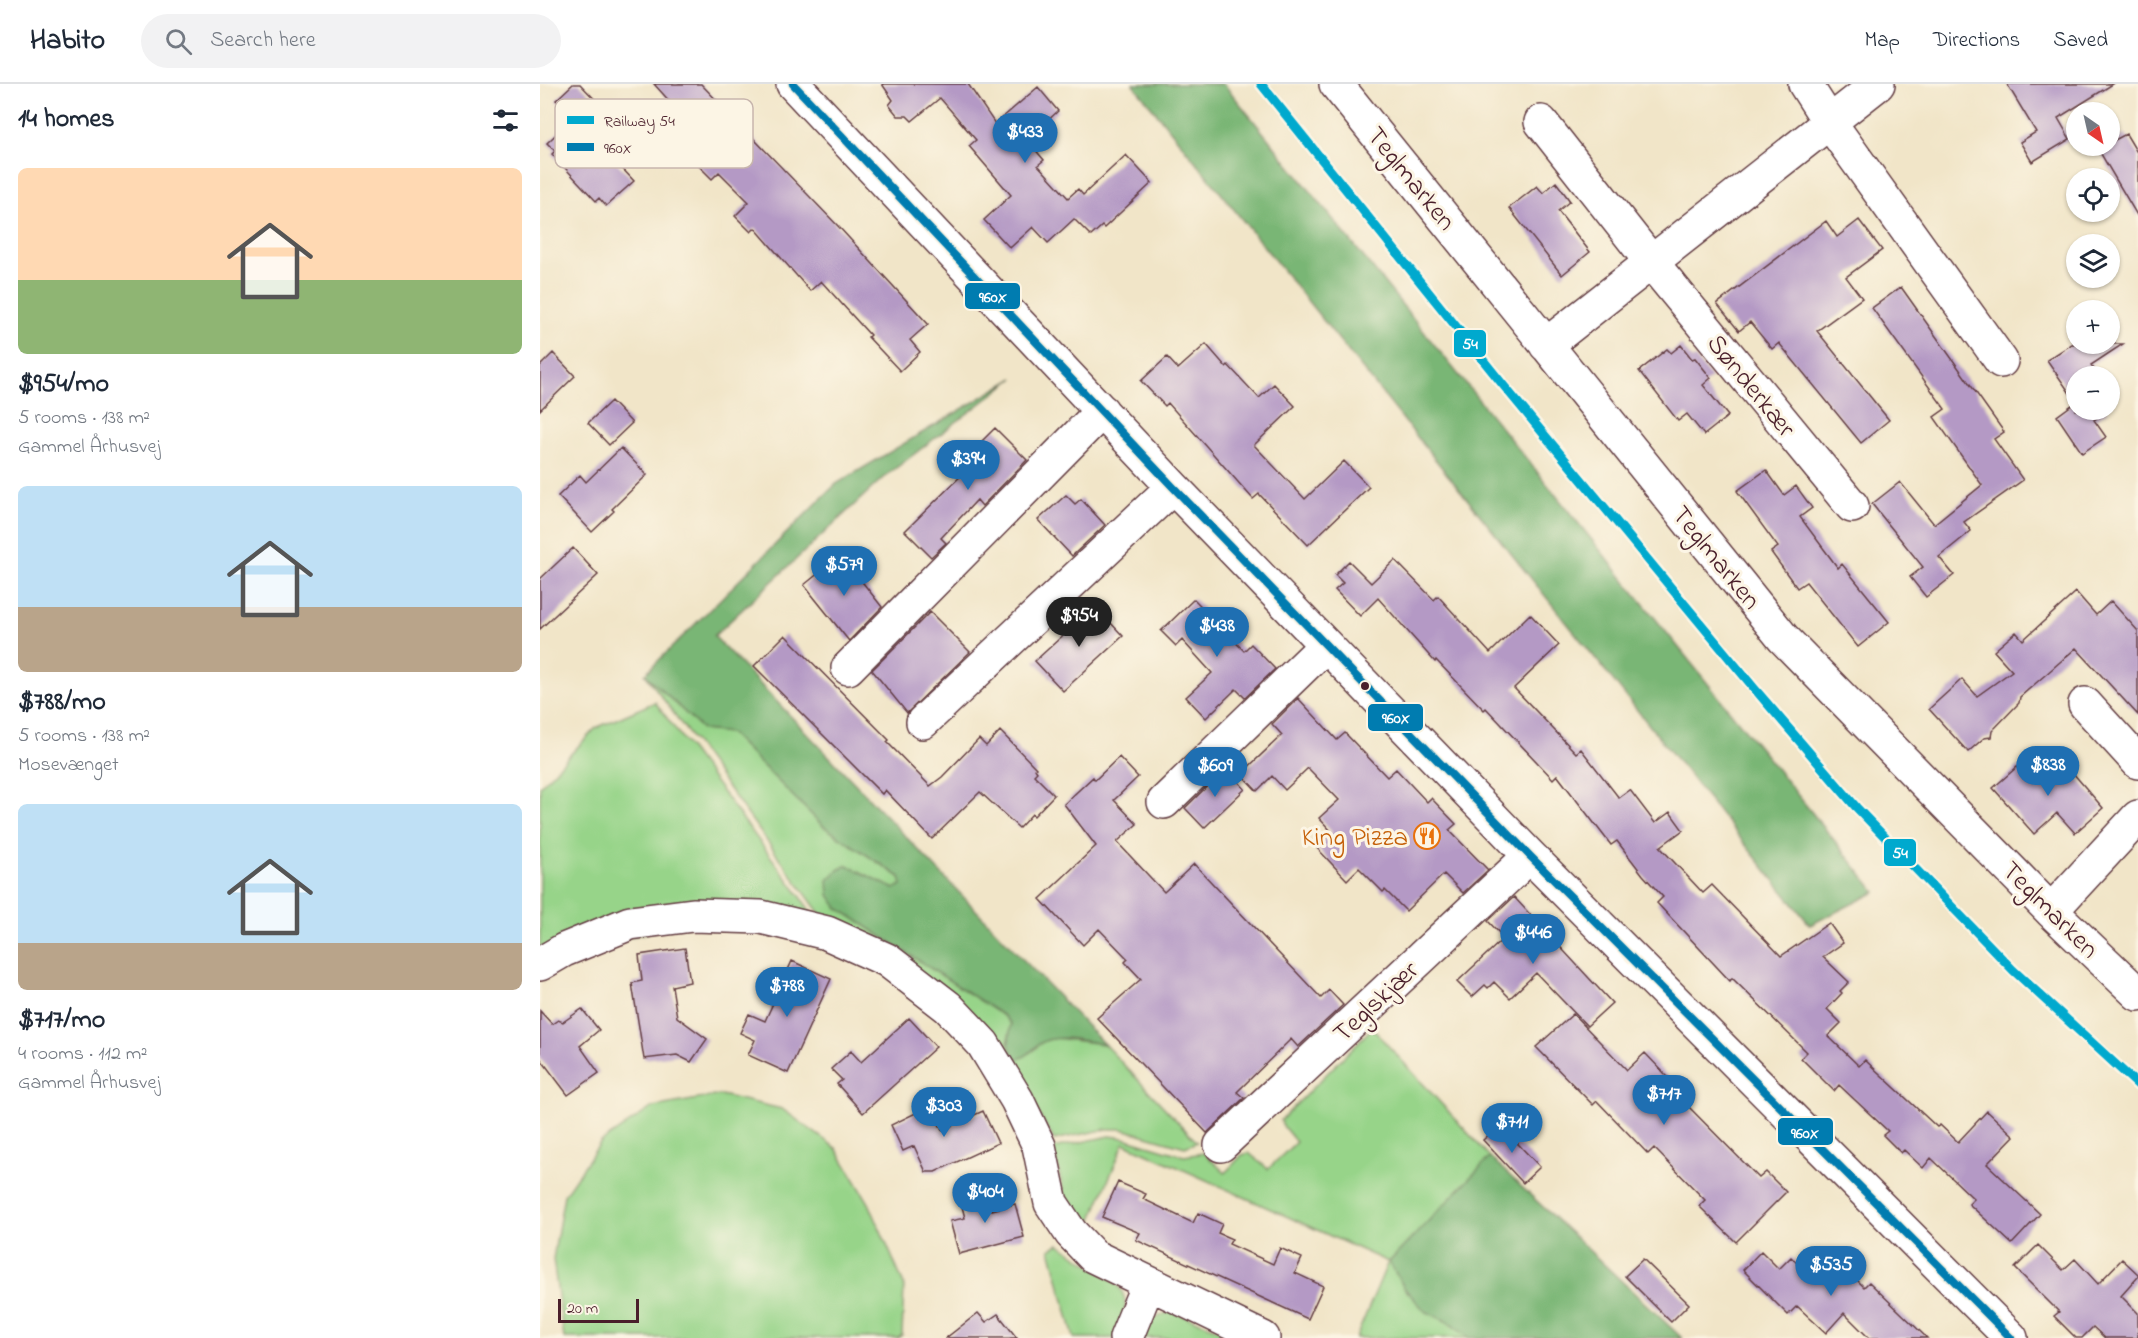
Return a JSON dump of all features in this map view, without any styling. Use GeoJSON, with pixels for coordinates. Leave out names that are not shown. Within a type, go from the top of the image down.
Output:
{"type":"FeatureCollection","features":[{"type":"Feature","properties":{"kind":"street"},"geometry":{"type":"LineString","coordinates":[[793,84],[1325,646],[1530,856],[2011,1338]]}},
{"type":"Feature","properties":{"kind":"street","name":"Teglmarken"},"geometry":{"type":"LineString","coordinates":[[1336,84],[1783,638],[2051,911],[2138,994]]}},
{"type":"Feature","properties":{"kind":"street"},"geometry":{"type":"LineString","coordinates":[[1805,84],[1830,123],[2001,361]]}},
{"type":"Feature","properties":{"kind":"street"},"geometry":{"type":"LineString","coordinates":[[1546,345],[1878,84]]}},
{"type":"Feature","properties":{"kind":"street","name":"Sønderkær"},"geometry":{"type":"LineString","coordinates":[[1541,122],[1852,507]]}},
{"type":"Feature","properties":{"kind":"street"},"geometry":{"type":"LineString","coordinates":[[848,668],[1102,411]]}},
{"type":"Feature","properties":{"kind":"street"},"geometry":{"type":"LineString","coordinates":[[923,722],[1173,487]]}},
{"type":"Feature","properties":{"kind":"street"},"geometry":{"type":"LineString","coordinates":[[1164,802],[1325,646]]}},
{"type":"Feature","properties":{"kind":"street"},"geometry":{"type":"LineString","coordinates":[[2085,704],[2138,762]]}},
{"type":"Feature","properties":{"kind":"street"},"geometry":{"type":"LineString","coordinates":[[2051,911],[2138,817]]}},
{"type":"Feature","properties":{"kind":"street","name":"Teglskjær"},"geometry":{"type":"LineString","coordinates":[[1221,1145],[1530,856]]}},
{"type":"Feature","properties":{"kind":"street"},"geometry":{"type":"LineString","coordinates":[[540,964],[564,950],[630,923],[693,915],[761,916],[827,933],[887,960],[948,1007],[983,1044],[1017,1100],[1039,1146],[1052,1203],[1071,1233],[1093,1256],[1263,1338]]}},
{"type":"Feature","properties":{"kind":"street"},"geometry":{"type":"LineString","coordinates":[[1126,1338],[1148,1284]]}},
{"type":"Feature","properties":{"kind":"green space"},"geometry":{"type":"Polygon","coordinates":[[[1133,84],[1224,84],[1876,892],[1810,925],[1133,84]]]}},
{"type":"Feature","properties":{"kind":"green space"},"geometry":{"type":"Polygon","coordinates":[[[1014,378],[883,478],[714,636],[1104,1044],[1066,1038],[1051,1039],[1017,1059],[1010,1047],[1011,1024],[1004,1016],[838,908],[829,895],[828,880],[847,865],[894,889],[902,885],[900,877],[823,826],[730,733],[703,730],[645,674],[836,484],[1014,378]]]}},
{"type":"Feature","properties":{"kind":"green space"},"geometry":{"type":"Polygon","coordinates":[[[645,674],[703,730],[730,733],[823,826],[900,877],[903,885],[894,889],[847,865],[838,870],[838,908],[1004,1016],[1011,1024],[1008,1043],[1033,1051],[1042,1041],[1055,1038],[1104,1044],[1197,1142],[1185,1147],[1122,1129],[1107,1129],[1054,1140],[1024,1089],[826,922],[645,674]]]}},
{"type":"Feature","properties":{"kind":"green space"},"geometry":{"type":"Polygon","coordinates":[[[655,702],[815,919],[752,907],[540,959],[540,786],[596,728],[655,702]]]}},
{"type":"Feature","properties":{"kind":"green space"},"geometry":{"type":"Polygon","coordinates":[[[1372,1028],[1490,1157],[1389,1262],[1425,1311],[1446,1321],[1467,1338],[1356,1338],[1388,1262],[1124,1143],[1086,1233],[1068,1211],[1053,1148],[1110,1136],[1184,1156],[1204,1153],[1225,1173],[1242,1155],[1249,1153],[1268,1169],[1296,1142],[1282,1125],[1281,1120],[1372,1028]]]}},
{"type":"Feature","properties":{"kind":"green space"},"geometry":{"type":"Polygon","coordinates":[[[721,1095],[782,1109],[836,1148],[869,1203],[904,1285],[902,1335],[898,1338],[564,1338],[553,1259],[564,1195],[601,1142],[653,1107],[721,1095]]]}},
{"type":"Feature","properties":{"kind":"green space"},"geometry":{"type":"Polygon","coordinates":[[[1490,1157],[1682,1338],[1467,1338],[1446,1321],[1425,1311],[1405,1289],[1389,1262],[1490,1157]]]}},
{"type":"Feature","properties":{"kind":"green space"},"geometry":{"type":"Polygon","coordinates":[[[1059,1244],[1116,1283],[1121,1290],[1125,1310],[1116,1338],[1074,1338],[1050,1249],[1059,1244]]]}},
{"type":"Feature","properties":{"kind":"green space"},"geometry":{"type":"Polygon","coordinates":[[[1171,1311],[1242,1338],[1141,1338],[1153,1319],[1171,1311]]]}},
{"type":"Feature","properties":{"kind":"building"},"geometry":{"type":"Polygon","coordinates":[[[573,84],[580,84],[594,99],[557,99],[573,84]]]}},
{"type":"Feature","properties":{"kind":"building"},"geometry":{"type":"Polygon","coordinates":[[[654,84],[701,84],[715,99],[668,99],[654,84]]]}},
{"type":"Feature","properties":{"kind":"building"},"geometry":{"type":"Polygon","coordinates":[[[882,84],[968,84],[995,124],[1038,87],[1058,111],[1027,140],[1044,160],[1038,165],[1068,198],[1078,189],[1083,195],[1126,155],[1152,183],[1104,228],[1102,226],[1091,236],[1074,219],[1048,243],[1033,227],[1010,248],[984,220],[1011,195],[969,146],[976,140],[940,98],[912,121],[907,116],[898,116],[889,105],[893,100],[882,84]]]}},
{"type":"Feature","properties":{"kind":"building"},"geometry":{"type":"Polygon","coordinates":[[[2007,84],[2113,84],[2084,102],[2066,102],[2066,113],[2058,118],[2066,132],[2066,141],[2032,162],[2020,142],[2036,132],[2007,84]]]}},
{"type":"Feature","properties":{"kind":"building"},"geometry":{"type":"Polygon","coordinates":[[[2126,134],[2138,154],[2138,217],[2120,186],[2120,168],[2109,168],[2102,156],[2120,156],[2120,137],[2126,134]]]}},
{"type":"Feature","properties":{"kind":"building"},"geometry":{"type":"Polygon","coordinates":[[[555,135],[555,151],[547,143],[555,135]]]}},
{"type":"Feature","properties":{"kind":"building"},"geometry":{"type":"Polygon","coordinates":[[[753,138],[928,324],[910,340],[920,352],[900,371],[821,281],[810,291],[755,228],[751,232],[735,216],[749,202],[719,172],[712,179],[701,168],[753,168],[753,138]]]}},
{"type":"Feature","properties":{"kind":"building"},"geometry":{"type":"Polygon","coordinates":[[[565,168],[622,168],[634,181],[606,206],[599,198],[596,201],[565,168]]]}},
{"type":"Feature","properties":{"kind":"building"},"geometry":{"type":"Polygon","coordinates":[[[1556,182],[1570,201],[1558,211],[1590,252],[1562,275],[1509,208],[1537,186],[1543,193],[1556,182]]]}},
{"type":"Feature","properties":{"kind":"building"},"geometry":{"type":"Polygon","coordinates":[[[1859,220],[1882,250],[1846,277],[1862,298],[1817,331],[1889,420],[1861,443],[1779,343],[1772,349],[1750,322],[1739,331],[1717,304],[1826,221],[1837,237],[1859,220]]]}},
{"type":"Feature","properties":{"kind":"building"},"geometry":{"type":"Polygon","coordinates":[[[1901,287],[2004,432],[1994,439],[2023,480],[1964,522],[1971,531],[1939,557],[1954,575],[1926,597],[1910,577],[1923,567],[1872,504],[1900,482],[1934,524],[1982,485],[1934,417],[1945,409],[1872,308],[1901,287]]]}},
{"type":"Feature","properties":{"kind":"building"},"geometry":{"type":"Polygon","coordinates":[[[1206,344],[1226,367],[1228,365],[1259,398],[1274,384],[1295,406],[1254,445],[1305,499],[1344,461],[1369,487],[1308,545],[1259,494],[1253,499],[1168,403],[1165,406],[1141,381],[1167,357],[1178,369],[1206,344]]]}},
{"type":"Feature","properties":{"kind":"building"},"geometry":{"type":"Polygon","coordinates":[[[1681,345],[1711,378],[1703,385],[1728,416],[1704,435],[1687,414],[1678,421],[1639,371],[1667,349],[1671,353],[1681,345]]]}},
{"type":"Feature","properties":{"kind":"building"},"geometry":{"type":"Polygon","coordinates":[[[2066,348],[2066,354],[2108,354],[2092,366],[2066,366],[2066,388],[2047,360],[2066,348]]]}},
{"type":"Feature","properties":{"kind":"building"},"geometry":{"type":"Polygon","coordinates":[[[553,353],[575,376],[540,410],[540,366],[553,353]]]}},
{"type":"Feature","properties":{"kind":"building"},"geometry":{"type":"Polygon","coordinates":[[[611,401],[632,423],[609,445],[588,423],[611,401]]]}},
{"type":"Feature","properties":{"kind":"building"},"geometry":{"type":"Polygon","coordinates":[[[2066,409],[2066,420],[2094,420],[2106,437],[2082,453],[2057,416],[2066,409]]]}},
{"type":"Feature","properties":{"kind":"building"},"geometry":{"type":"Polygon","coordinates":[[[995,428],[1027,460],[982,506],[977,500],[941,538],[946,543],[931,557],[905,531],[979,458],[972,451],[995,428]]]}},
{"type":"Feature","properties":{"kind":"building"},"geometry":{"type":"Polygon","coordinates":[[[621,448],[647,475],[592,532],[558,496],[580,475],[586,482],[621,448]]]}},
{"type":"Feature","properties":{"kind":"building"},"geometry":{"type":"Polygon","coordinates":[[[1766,470],[1784,495],[1796,486],[1812,508],[1800,517],[1838,568],[1842,564],[1889,622],[1858,647],[1806,582],[1797,588],[1771,552],[1778,547],[1737,491],[1766,470]]]}},
{"type":"Feature","properties":{"kind":"building"},"geometry":{"type":"Polygon","coordinates":[[[1066,495],[1075,504],[1081,499],[1105,525],[1072,556],[1038,520],[1066,495]]]}},
{"type":"Feature","properties":{"kind":"building"},"geometry":{"type":"Polygon","coordinates":[[[573,548],[598,575],[540,629],[540,579],[573,548]]]}},
{"type":"Feature","properties":{"kind":"building"},"geometry":{"type":"Polygon","coordinates":[[[841,555],[882,607],[849,641],[804,585],[841,555]]]}},
{"type":"Feature","properties":{"kind":"building"},"geometry":{"type":"Polygon","coordinates":[[[1395,560],[1434,600],[1438,596],[1490,653],[1530,614],[1559,645],[1514,688],[1576,753],[1581,749],[1619,798],[1630,790],[1655,823],[1670,812],[1683,830],[1660,847],[1703,893],[1712,885],[1781,956],[1829,923],[1843,943],[1823,957],[1849,982],[1827,1009],[1841,1023],[1828,1036],[1859,1066],[1865,1060],[1937,1127],[1940,1125],[1958,1142],[1987,1111],[2014,1136],[1987,1164],[2040,1214],[2012,1244],[1969,1204],[1974,1199],[1931,1158],[1923,1168],[1904,1150],[1901,1153],[1883,1135],[1888,1131],[1839,1085],[1834,1091],[1801,1058],[1807,1052],[1732,978],[1730,981],[1657,903],[1663,897],[1617,841],[1611,845],[1557,775],[1553,779],[1486,708],[1484,710],[1436,660],[1435,662],[1378,598],[1360,616],[1335,590],[1343,583],[1335,575],[1349,561],[1371,583],[1395,560]]]}},
{"type":"Feature","properties":{"kind":"building"},"geometry":{"type":"Polygon","coordinates":[[[2076,592],[2096,615],[2111,601],[2138,631],[2138,715],[2076,648],[2020,697],[2019,703],[1992,731],[1991,737],[1984,738],[1968,752],[1929,709],[1962,679],[1977,696],[2012,671],[1994,651],[2016,632],[2023,640],[2076,592]]]}},
{"type":"Feature","properties":{"kind":"building"},"geometry":{"type":"Polygon","coordinates":[[[1194,599],[1244,651],[1251,644],[1275,669],[1245,698],[1236,689],[1206,718],[1186,697],[1212,673],[1182,640],[1176,646],[1161,631],[1194,599]]]}},
{"type":"Feature","properties":{"kind":"building"},"geometry":{"type":"Polygon","coordinates":[[[1095,606],[1123,636],[1063,691],[1035,661],[1095,606]]]}},
{"type":"Feature","properties":{"kind":"building"},"geometry":{"type":"Polygon","coordinates":[[[930,612],[970,652],[907,713],[872,670],[930,612]]]}},
{"type":"Feature","properties":{"kind":"building"},"geometry":{"type":"Polygon","coordinates":[[[785,635],[889,740],[887,742],[930,786],[942,777],[979,739],[986,746],[1000,731],[1036,768],[1037,772],[1034,775],[1054,795],[1019,828],[980,792],[932,839],[885,790],[882,794],[754,666],[785,635]]]}},
{"type":"Feature","properties":{"kind":"building"},"geometry":{"type":"Polygon","coordinates":[[[1298,698],[1337,740],[1345,733],[1387,777],[1396,769],[1427,802],[1431,798],[1456,824],[1449,830],[1488,870],[1463,893],[1444,874],[1406,911],[1359,868],[1347,880],[1316,847],[1332,832],[1319,818],[1339,800],[1308,768],[1285,790],[1272,776],[1257,791],[1241,774],[1282,735],[1272,724],[1298,698]]]}},
{"type":"Feature","properties":{"kind":"building"},"geometry":{"type":"Polygon","coordinates":[[[1119,757],[1138,777],[1114,800],[1137,824],[1117,842],[1164,892],[1194,864],[1321,998],[1329,990],[1343,1005],[1298,1047],[1291,1039],[1237,1092],[1244,1098],[1207,1133],[1097,1018],[1141,979],[1125,962],[1128,959],[1099,929],[1083,945],[1040,899],[1096,846],[1064,804],[1093,777],[1095,780],[1119,757]]]}},
{"type":"Feature","properties":{"kind":"building"},"geometry":{"type":"Polygon","coordinates":[[[2060,758],[2103,808],[2075,833],[2057,813],[2034,834],[1993,788],[2017,767],[2025,767],[2037,779],[2060,758]]]}},
{"type":"Feature","properties":{"kind":"building"},"geometry":{"type":"Polygon","coordinates":[[[1226,768],[1245,789],[1204,828],[1185,808],[1226,768]]]}},
{"type":"Feature","properties":{"kind":"building"},"geometry":{"type":"Polygon","coordinates":[[[1514,897],[1612,1003],[1587,1026],[1536,973],[1510,998],[1494,982],[1488,988],[1485,985],[1472,997],[1457,982],[1504,938],[1488,921],[1514,897]]]}},
{"type":"Feature","properties":{"kind":"building"},"geometry":{"type":"Polygon","coordinates":[[[685,948],[690,982],[672,986],[677,1017],[707,1039],[691,1062],[677,1055],[644,1059],[632,983],[642,981],[639,955],[685,948]]]}},
{"type":"Feature","properties":{"kind":"building"},"geometry":{"type":"Polygon","coordinates":[[[792,961],[831,979],[788,1073],[748,1055],[755,1040],[740,1033],[749,1014],[765,1021],[792,961]]]}},
{"type":"Feature","properties":{"kind":"building"},"geometry":{"type":"Polygon","coordinates":[[[582,1009],[599,1030],[580,1046],[599,1073],[568,1095],[540,1058],[540,1011],[552,1024],[558,1020],[563,1022],[582,1009]]]}},
{"type":"Feature","properties":{"kind":"building"},"geometry":{"type":"Polygon","coordinates":[[[1573,1014],[1627,1070],[1645,1053],[1688,1098],[1684,1102],[1759,1178],[1766,1172],[1786,1192],[1736,1242],[1699,1206],[1705,1200],[1654,1148],[1648,1154],[1597,1101],[1593,1105],[1536,1047],[1573,1014]]]}},
{"type":"Feature","properties":{"kind":"building"},"geometry":{"type":"Polygon","coordinates":[[[909,1018],[936,1047],[863,1113],[837,1084],[842,1080],[831,1069],[851,1051],[861,1062],[909,1018]]]}},
{"type":"Feature","properties":{"kind":"building"},"geometry":{"type":"Polygon","coordinates":[[[930,1106],[942,1130],[983,1111],[998,1143],[935,1172],[926,1172],[914,1146],[903,1151],[891,1125],[930,1106]]]}},
{"type":"Feature","properties":{"kind":"building"},"geometry":{"type":"Polygon","coordinates":[[[1500,1125],[1540,1167],[1523,1183],[1483,1140],[1500,1125]]]}},
{"type":"Feature","properties":{"kind":"building"},"geometry":{"type":"Polygon","coordinates":[[[1118,1182],[1146,1194],[1143,1199],[1193,1223],[1198,1213],[1222,1224],[1218,1233],[1232,1239],[1229,1244],[1273,1264],[1280,1248],[1302,1258],[1295,1273],[1323,1286],[1308,1319],[1136,1240],[1140,1233],[1102,1217],[1118,1182]]]}},
{"type":"Feature","properties":{"kind":"building"},"geometry":{"type":"Polygon","coordinates":[[[988,1191],[992,1210],[1015,1204],[1024,1237],[959,1254],[950,1221],[965,1218],[960,1199],[988,1191]]]}},
{"type":"Feature","properties":{"kind":"building"},"geometry":{"type":"Polygon","coordinates":[[[2038,1245],[2063,1270],[2075,1259],[2098,1284],[2122,1259],[2138,1274],[2138,1277],[2121,1296],[2138,1313],[2138,1338],[2105,1338],[2093,1327],[2082,1338],[2076,1338],[2054,1316],[2059,1312],[2015,1268],[2038,1245]]]}},
{"type":"Feature","properties":{"kind":"building"},"geometry":{"type":"Polygon","coordinates":[[[1761,1251],[1779,1269],[1791,1257],[1811,1277],[1832,1255],[1864,1287],[1869,1282],[1927,1338],[1869,1338],[1844,1313],[1826,1333],[1797,1306],[1788,1315],[1743,1270],[1761,1251]]]}},
{"type":"Feature","properties":{"kind":"building"},"geometry":{"type":"Polygon","coordinates":[[[1643,1259],[1689,1304],[1671,1322],[1625,1276],[1643,1259]]]}},
{"type":"Feature","properties":{"kind":"building"},"geometry":{"type":"Polygon","coordinates":[[[978,1313],[986,1322],[998,1314],[1017,1338],[946,1338],[978,1313]]]}},
{"type":"Feature","properties":{"kind":"rail line","name":"54"},"geometry":{"type":"LineString","coordinates":[[1261,84],[1504,386],[1754,688],[1856,807],[2013,970],[2138,1085]]}},
{"type":"Feature","properties":{"kind":"transit line","name":"960X"},"geometry":{"type":"LineString","coordinates":[[793,84],[1173,487],[1530,856],[2011,1338]]}},
{"type":"Feature","properties":{"kind":"place","name":"King Pizza"},"geometry":{"type":"Point","coordinates":[1427,836]}}]}
